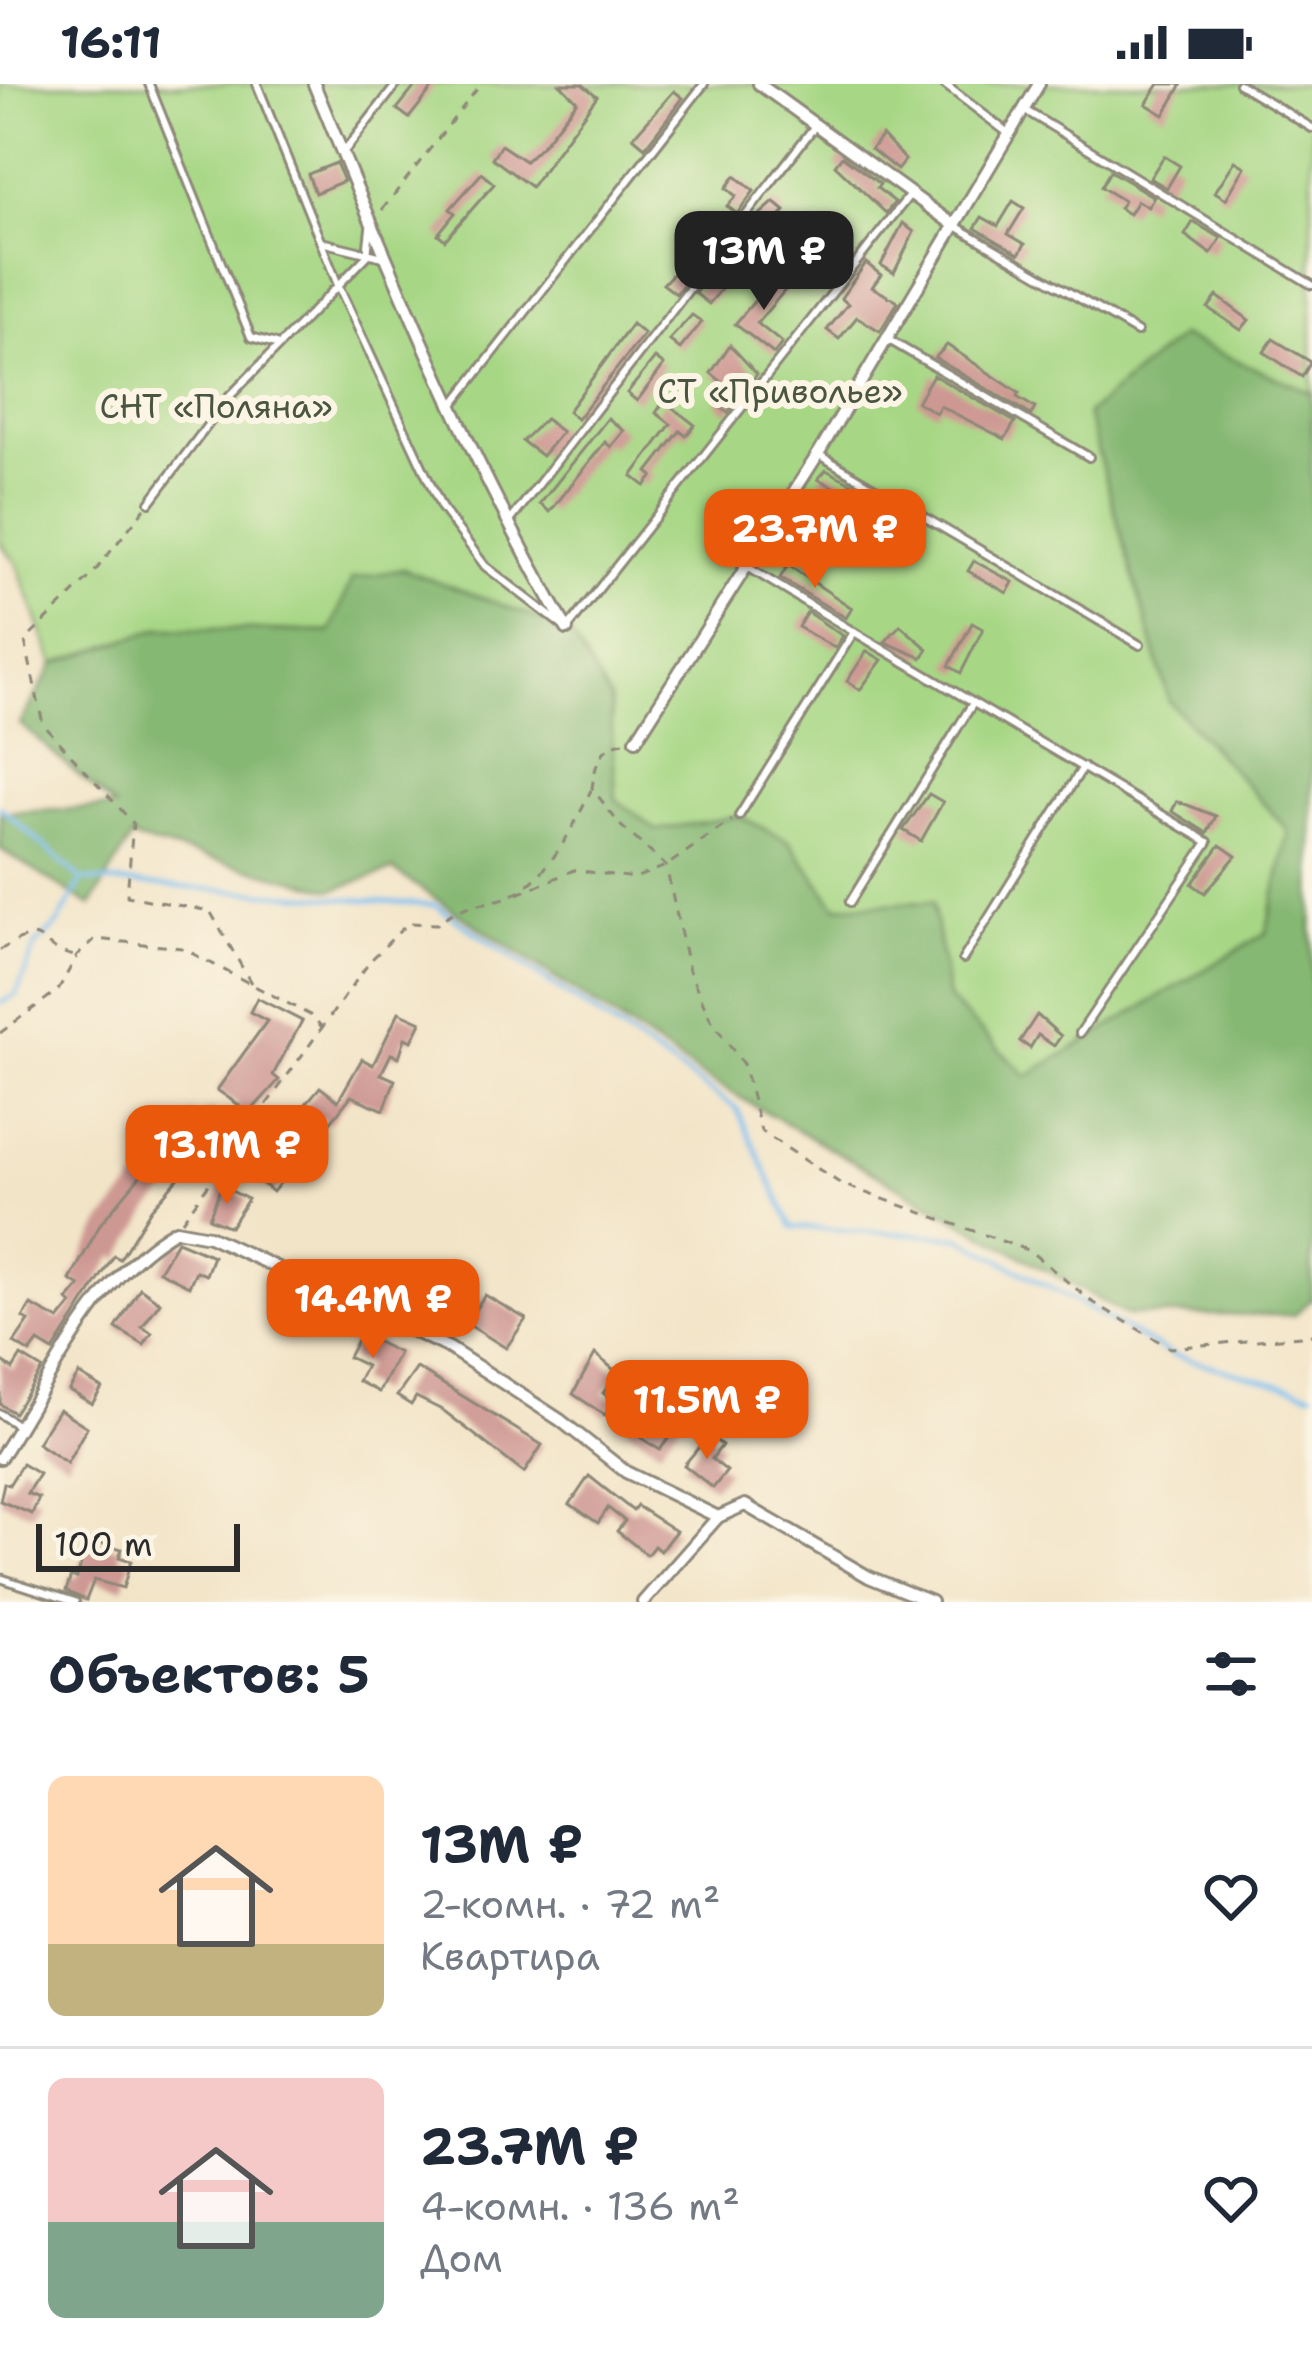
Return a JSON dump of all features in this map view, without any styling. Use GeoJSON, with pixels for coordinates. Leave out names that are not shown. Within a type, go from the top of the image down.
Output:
{"type":"FeatureCollection","features":[{"type":"Feature","properties":{"kind":"street"},"geometry":{"type":"LineString","coordinates":[[314,84],[451,407],[507,525],[567,629]]}},
{"type":"Feature","properties":{"kind":"street"},"geometry":{"type":"LineString","coordinates":[[759,84],[954,225]]}},
{"type":"Feature","properties":{"kind":"street"},"geometry":{"type":"LineString","coordinates":[[636,740],[818,454],[1039,84]]}},
{"type":"Feature","properties":{"kind":"street"},"geometry":{"type":"LineString","coordinates":[[0,1458],[92,1312],[128,1269],[176,1230],[208,1236],[449,1348],[560,1420],[626,1472],[718,1517]]}},
{"type":"Feature","properties":{"kind":"street"},"geometry":{"type":"LineString","coordinates":[[643,1602],[718,1517],[735,1507],[756,1508],[869,1577],[931,1602]]}},
{"type":"Feature","properties":{"kind":"lane"},"geometry":{"type":"LineString","coordinates":[[149,84],[251,337],[276,344]]}},
{"type":"Feature","properties":{"kind":"lane"},"geometry":{"type":"LineString","coordinates":[[257,84],[338,285],[441,507],[485,566],[567,629],[908,196]]}},
{"type":"Feature","properties":{"kind":"lane"},"geometry":{"type":"LineString","coordinates":[[343,153],[397,84]]}},
{"type":"Feature","properties":{"kind":"lane"},"geometry":{"type":"LineString","coordinates":[[451,407],[704,84]]}},
{"type":"Feature","properties":{"kind":"lane"},"geometry":{"type":"LineString","coordinates":[[944,84],[1008,133]]}},
{"type":"Feature","properties":{"kind":"lane"},"geometry":{"type":"LineString","coordinates":[[1239,84],[1312,128]]}},
{"type":"Feature","properties":{"kind":"lane"},"geometry":{"type":"LineString","coordinates":[[1023,109],[1312,285]]}},
{"type":"Feature","properties":{"kind":"lane"},"geometry":{"type":"LineString","coordinates":[[507,525],[814,127]]}},
{"type":"Feature","properties":{"kind":"lane"},"geometry":{"type":"LineString","coordinates":[[150,502],[228,398],[367,256],[371,223]]}},
{"type":"Feature","properties":{"kind":"lane"},"geometry":{"type":"LineString","coordinates":[[954,225],[1137,332]]}},
{"type":"Feature","properties":{"kind":"lane"},"geometry":{"type":"LineString","coordinates":[[321,242],[386,257]]}},
{"type":"Feature","properties":{"kind":"lane"},"geometry":{"type":"LineString","coordinates":[[886,338],[1089,457]]}},
{"type":"Feature","properties":{"kind":"lane"},"geometry":{"type":"LineString","coordinates":[[818,454],[1140,645]]}},
{"type":"Feature","properties":{"kind":"lane"},"geometry":{"type":"LineString","coordinates":[[746,566],[1208,842],[1080,1033]]}},
{"type":"Feature","properties":{"kind":"lane"},"geometry":{"type":"LineString","coordinates":[[739,816],[854,632]]}},
{"type":"Feature","properties":{"kind":"lane"},"geometry":{"type":"LineString","coordinates":[[850,902],[973,703]]}},
{"type":"Feature","properties":{"kind":"lane"},"geometry":{"type":"LineString","coordinates":[[963,959],[1083,767]]}},
{"type":"Feature","properties":{"kind":"lane"},"geometry":{"type":"LineString","coordinates":[[0,1414],[20,1427]]}},
{"type":"Feature","properties":{"kind":"lane"},"geometry":{"type":"LineString","coordinates":[[0,1578],[75,1602]]}},
{"type":"Feature","properties":{"kind":"path"},"geometry":{"type":"LineString","coordinates":[[371,223],[482,84]]}},
{"type":"Feature","properties":{"kind":"path"},"geometry":{"type":"LineString","coordinates":[[150,502],[92,575],[25,641],[43,724],[133,823],[127,896],[210,911],[250,983]]}},
{"type":"Feature","properties":{"kind":"path"},"geometry":{"type":"LineString","coordinates":[[511,897],[565,847],[592,788],[596,760],[613,743],[636,740]]}},
{"type":"Feature","properties":{"kind":"path"},"geometry":{"type":"LineString","coordinates":[[592,788],[620,825],[666,866],[689,971],[711,1020],[743,1064],[761,1131],[841,1184],[1030,1251],[1091,1301],[1170,1348],[1246,1345],[1312,1335]]}},
{"type":"Feature","properties":{"kind":"path"},"geometry":{"type":"LineString","coordinates":[[176,1230],[371,960],[408,923],[437,924],[458,907],[511,897],[574,870],[635,878],[666,866],[739,816]]}},
{"type":"Feature","properties":{"kind":"path"},"geometry":{"type":"LineString","coordinates":[[0,950],[19,935],[38,935],[59,952],[77,956]]}},
{"type":"Feature","properties":{"kind":"path"},"geometry":{"type":"LineString","coordinates":[[0,1033],[58,990],[77,956],[95,939],[182,948],[310,1015],[324,1030]]}},
{"type":"Feature","properties":{"kind":"green space","name":"СТ «Приволье»"},"geometry":{"type":"Polygon","coordinates":[[[0,84],[1312,84],[1312,393],[1180,336],[1169,701],[1289,831],[1266,933],[1027,1077],[947,999],[932,902],[836,906],[790,842],[739,816],[656,831],[616,800],[610,699],[331,632],[160,628],[54,664],[16,562],[0,543],[0,84]]]}},
{"type":"Feature","properties":{"kind":"green space"},"geometry":{"type":"Polygon","coordinates":[[[1180,336],[1312,393],[1312,1299],[1294,1315],[1126,1315],[702,1076],[393,870],[332,890],[131,838],[91,906],[0,849],[0,813],[115,807],[20,724],[54,664],[160,628],[330,632],[352,579],[403,569],[567,629],[610,699],[616,799],[656,830],[739,816],[790,842],[836,906],[933,902],[948,999],[1027,1076],[1266,933],[1289,831],[1169,701],[1087,414],[1180,336]]]}},
{"type":"Feature","properties":{"kind":"building"},"geometry":{"type":"Polygon","coordinates":[[[417,84],[436,84],[409,118],[397,109],[417,84]]]}},
{"type":"Feature","properties":{"kind":"building"},"geometry":{"type":"Polygon","coordinates":[[[560,84],[582,84],[597,96],[531,187],[492,158],[501,145],[525,161],[544,143],[577,101],[560,84]]]}},
{"type":"Feature","properties":{"kind":"building"},"geometry":{"type":"Polygon","coordinates":[[[1159,84],[1182,84],[1164,115],[1146,104],[1159,84]]]}},
{"type":"Feature","properties":{"kind":"building"},"geometry":{"type":"Polygon","coordinates":[[[674,91],[683,98],[645,147],[633,137],[674,91]]]}},
{"type":"Feature","properties":{"kind":"building"},"geometry":{"type":"Polygon","coordinates":[[[882,135],[905,160],[897,170],[871,149],[882,135]]]}},
{"type":"Feature","properties":{"kind":"building"},"geometry":{"type":"Polygon","coordinates":[[[842,156],[880,184],[877,188],[895,202],[886,213],[835,165],[842,156]]]}},
{"type":"Feature","properties":{"kind":"building"},"geometry":{"type":"Polygon","coordinates":[[[1164,156],[1180,166],[1167,188],[1150,178],[1164,156]]]}},
{"type":"Feature","properties":{"kind":"building"},"geometry":{"type":"Polygon","coordinates":[[[1235,161],[1245,167],[1226,199],[1215,192],[1235,161]]]}},
{"type":"Feature","properties":{"kind":"building"},"geometry":{"type":"Polygon","coordinates":[[[336,163],[344,181],[315,193],[308,174],[336,163]]]}},
{"type":"Feature","properties":{"kind":"building"},"geometry":{"type":"Polygon","coordinates":[[[1110,171],[1154,197],[1148,207],[1137,201],[1129,214],[1119,208],[1124,201],[1101,187],[1110,171]]]}},
{"type":"Feature","properties":{"kind":"building"},"geometry":{"type":"Polygon","coordinates":[[[482,173],[494,184],[445,240],[438,234],[455,213],[450,209],[482,173]]]}},
{"type":"Feature","properties":{"kind":"building"},"geometry":{"type":"Polygon","coordinates":[[[735,176],[754,191],[737,214],[727,206],[736,196],[726,188],[735,176]]]}},
{"type":"Feature","properties":{"kind":"building"},"geometry":{"type":"Polygon","coordinates":[[[1013,201],[1024,208],[1008,234],[1025,244],[1019,254],[975,228],[982,217],[998,226],[1013,201]]]}},
{"type":"Feature","properties":{"kind":"building"},"geometry":{"type":"Polygon","coordinates":[[[774,202],[785,211],[758,243],[747,235],[753,227],[749,224],[774,202]]]}},
{"type":"Feature","properties":{"kind":"building"},"geometry":{"type":"Polygon","coordinates":[[[1193,222],[1221,238],[1211,254],[1185,235],[1193,222]]]}},
{"type":"Feature","properties":{"kind":"building"},"geometry":{"type":"Polygon","coordinates":[[[903,223],[914,232],[894,273],[881,265],[903,223]]]}},
{"type":"Feature","properties":{"kind":"building"},"geometry":{"type":"Polygon","coordinates":[[[696,249],[705,256],[676,294],[663,284],[696,249]]]}},
{"type":"Feature","properties":{"kind":"building"},"geometry":{"type":"Polygon","coordinates":[[[727,262],[737,270],[709,304],[695,293],[717,265],[721,269],[727,262]]]}},
{"type":"Feature","properties":{"kind":"building"},"geometry":{"type":"Polygon","coordinates":[[[866,263],[881,275],[872,287],[898,302],[880,331],[857,317],[839,339],[827,330],[848,304],[841,298],[866,263]]]}},
{"type":"Feature","properties":{"kind":"building"},"geometry":{"type":"Polygon","coordinates":[[[779,272],[792,282],[757,323],[782,343],[774,354],[735,324],[779,272]]]}},
{"type":"Feature","properties":{"kind":"building"},"geometry":{"type":"Polygon","coordinates":[[[1217,296],[1249,320],[1241,330],[1208,308],[1217,296]]]}},
{"type":"Feature","properties":{"kind":"building"},"geometry":{"type":"Polygon","coordinates":[[[692,315],[702,322],[680,349],[669,340],[692,315]]]}},
{"type":"Feature","properties":{"kind":"building"},"geometry":{"type":"Polygon","coordinates":[[[632,324],[644,334],[577,419],[568,411],[632,324]]]}},
{"type":"Feature","properties":{"kind":"building"},"geometry":{"type":"Polygon","coordinates":[[[1273,339],[1311,362],[1302,377],[1264,352],[1273,339]]]}},
{"type":"Feature","properties":{"kind":"building"},"geometry":{"type":"Polygon","coordinates":[[[730,345],[757,374],[728,413],[716,403],[728,387],[711,373],[730,345]]]}},
{"type":"Feature","properties":{"kind":"building"},"geometry":{"type":"Polygon","coordinates":[[[947,345],[1019,393],[1017,397],[1035,408],[1031,415],[935,358],[947,345]]]}},
{"type":"Feature","properties":{"kind":"building"},"geometry":{"type":"Polygon","coordinates":[[[655,358],[664,365],[637,401],[627,393],[655,358]]]}},
{"type":"Feature","properties":{"kind":"building"},"geometry":{"type":"Polygon","coordinates":[[[933,375],[1015,422],[1005,439],[940,406],[936,413],[917,402],[933,375]]]}},
{"type":"Feature","properties":{"kind":"building"},"geometry":{"type":"Polygon","coordinates":[[[664,401],[695,425],[686,436],[680,431],[648,472],[653,476],[645,486],[632,476],[671,424],[656,413],[664,401]]]}},
{"type":"Feature","properties":{"kind":"building"},"geometry":{"type":"Polygon","coordinates":[[[608,418],[624,431],[611,447],[605,442],[550,512],[540,504],[608,418]]]}},
{"type":"Feature","properties":{"kind":"building"},"geometry":{"type":"Polygon","coordinates":[[[545,419],[562,432],[542,456],[522,441],[545,419]]]}},
{"type":"Feature","properties":{"kind":"building"},"geometry":{"type":"Polygon","coordinates":[[[826,470],[859,487],[853,497],[818,479],[826,470]]]}},
{"type":"Feature","properties":{"kind":"building"},"geometry":{"type":"Polygon","coordinates":[[[974,561],[1013,582],[1007,593],[968,571],[974,561]]]}},
{"type":"Feature","properties":{"kind":"building"},"geometry":{"type":"Polygon","coordinates":[[[788,565],[852,608],[846,618],[780,578],[788,565]]]}},
{"type":"Feature","properties":{"kind":"building"},"geometry":{"type":"Polygon","coordinates":[[[807,612],[843,636],[835,648],[798,627],[807,612]]]}},
{"type":"Feature","properties":{"kind":"building"},"geometry":{"type":"Polygon","coordinates":[[[972,623],[983,629],[961,673],[949,666],[972,623]]]}},
{"type":"Feature","properties":{"kind":"building"},"geometry":{"type":"Polygon","coordinates":[[[900,625],[928,649],[922,658],[885,642],[900,625]]]}},
{"type":"Feature","properties":{"kind":"building"},"geometry":{"type":"Polygon","coordinates":[[[867,651],[882,660],[860,690],[847,681],[867,651]]]}},
{"type":"Feature","properties":{"kind":"building"},"geometry":{"type":"Polygon","coordinates":[[[929,794],[943,802],[921,841],[903,830],[929,794]]]}},
{"type":"Feature","properties":{"kind":"building"},"geometry":{"type":"Polygon","coordinates":[[[1177,801],[1216,816],[1207,833],[1172,811],[1177,801]]]}},
{"type":"Feature","properties":{"kind":"building"},"geometry":{"type":"Polygon","coordinates":[[[1220,845],[1236,856],[1205,893],[1192,884],[1220,845]]]}},
{"type":"Feature","properties":{"kind":"building"},"geometry":{"type":"Polygon","coordinates":[[[257,998],[302,1021],[273,1075],[279,1080],[240,1123],[231,1116],[239,1105],[217,1090],[267,1021],[250,1012],[257,998]]]}},
{"type":"Feature","properties":{"kind":"building"},"geometry":{"type":"Polygon","coordinates":[[[399,1012],[421,1022],[412,1041],[405,1038],[399,1057],[391,1054],[381,1074],[395,1080],[384,1110],[351,1096],[329,1124],[319,1116],[290,1153],[298,1160],[273,1192],[248,1172],[320,1087],[338,1101],[362,1059],[373,1065],[399,1012]]]}},
{"type":"Feature","properties":{"kind":"building"},"geometry":{"type":"Polygon","coordinates":[[[1037,1015],[1061,1036],[1054,1046],[1038,1035],[1030,1048],[1020,1041],[1037,1015]]]}},
{"type":"Feature","properties":{"kind":"building"},"geometry":{"type":"Polygon","coordinates":[[[209,1110],[227,1124],[151,1209],[120,1259],[114,1256],[53,1351],[38,1342],[30,1353],[14,1343],[29,1321],[23,1318],[31,1305],[59,1320],[80,1286],[70,1280],[101,1223],[192,1113],[201,1120],[209,1110]]]}},
{"type":"Feature","properties":{"kind":"building"},"geometry":{"type":"Polygon","coordinates":[[[221,1186],[248,1199],[230,1227],[209,1218],[221,1186]]]}},
{"type":"Feature","properties":{"kind":"building"},"geometry":{"type":"Polygon","coordinates":[[[177,1241],[213,1256],[206,1275],[196,1271],[189,1286],[159,1271],[177,1241]]]}},
{"type":"Feature","properties":{"kind":"building"},"geometry":{"type":"Polygon","coordinates":[[[409,1279],[445,1287],[439,1312],[403,1300],[409,1279]]]}},
{"type":"Feature","properties":{"kind":"building"},"geometry":{"type":"Polygon","coordinates":[[[140,1288],[160,1302],[142,1327],[152,1333],[144,1345],[116,1328],[140,1288]]]}},
{"type":"Feature","properties":{"kind":"building"},"geometry":{"type":"Polygon","coordinates":[[[485,1295],[526,1319],[506,1348],[466,1323],[485,1295]]]}},
{"type":"Feature","properties":{"kind":"building"},"geometry":{"type":"Polygon","coordinates":[[[360,1334],[399,1353],[379,1392],[358,1381],[366,1366],[348,1357],[360,1334]]]}},
{"type":"Feature","properties":{"kind":"building"},"geometry":{"type":"Polygon","coordinates":[[[595,1354],[618,1373],[603,1393],[614,1401],[605,1415],[573,1394],[595,1354]]]}},
{"type":"Feature","properties":{"kind":"building"},"geometry":{"type":"Polygon","coordinates":[[[21,1356],[42,1369],[14,1413],[0,1404],[0,1360],[13,1369],[21,1356]]]}},
{"type":"Feature","properties":{"kind":"building"},"geometry":{"type":"Polygon","coordinates":[[[417,1368],[542,1445],[524,1473],[444,1411],[416,1397],[411,1405],[397,1396],[417,1368]]]}},
{"type":"Feature","properties":{"kind":"building"},"geometry":{"type":"Polygon","coordinates":[[[79,1374],[102,1388],[92,1404],[69,1390],[79,1374]]]}},
{"type":"Feature","properties":{"kind":"building"},"geometry":{"type":"Polygon","coordinates":[[[663,1392],[683,1408],[678,1414],[683,1418],[660,1450],[626,1428],[646,1402],[651,1406],[663,1392]]]}},
{"type":"Feature","properties":{"kind":"building"},"geometry":{"type":"Polygon","coordinates":[[[59,1409],[87,1427],[67,1463],[37,1443],[59,1409]]]}},
{"type":"Feature","properties":{"kind":"building"},"geometry":{"type":"Polygon","coordinates":[[[709,1435],[722,1445],[712,1459],[727,1471],[713,1488],[684,1465],[709,1435]]]}},
{"type":"Feature","properties":{"kind":"building"},"geometry":{"type":"Polygon","coordinates":[[[22,1464],[39,1474],[27,1493],[39,1498],[32,1514],[0,1501],[4,1483],[9,1485],[22,1464]]]}},
{"type":"Feature","properties":{"kind":"building"},"geometry":{"type":"Polygon","coordinates":[[[589,1476],[633,1511],[637,1506],[676,1531],[660,1551],[654,1546],[647,1555],[617,1531],[625,1521],[608,1508],[598,1523],[570,1504],[589,1476]]]}},
{"type":"Feature","properties":{"kind":"building"},"geometry":{"type":"Polygon","coordinates":[[[88,1540],[122,1549],[119,1557],[131,1561],[123,1588],[94,1580],[86,1600],[66,1591],[71,1576],[77,1578],[88,1540]]]}},
{"type":"Feature","properties":{"kind":"waterway"},"geometry":{"type":"LineString","coordinates":[[0,807],[82,880],[435,905],[737,1109],[792,1227],[959,1237],[1172,1355],[1312,1393]]}},
{"type":"Feature","properties":{"kind":"waterway"},"geometry":{"type":"LineString","coordinates":[[0,1003],[16,995],[36,945],[57,925],[81,882]]}},
{"type":"Feature","properties":{"kind":"park label","name":"СНТ «Поляна»"},"geometry":{"type":"Point","coordinates":[216,406]}}]}
